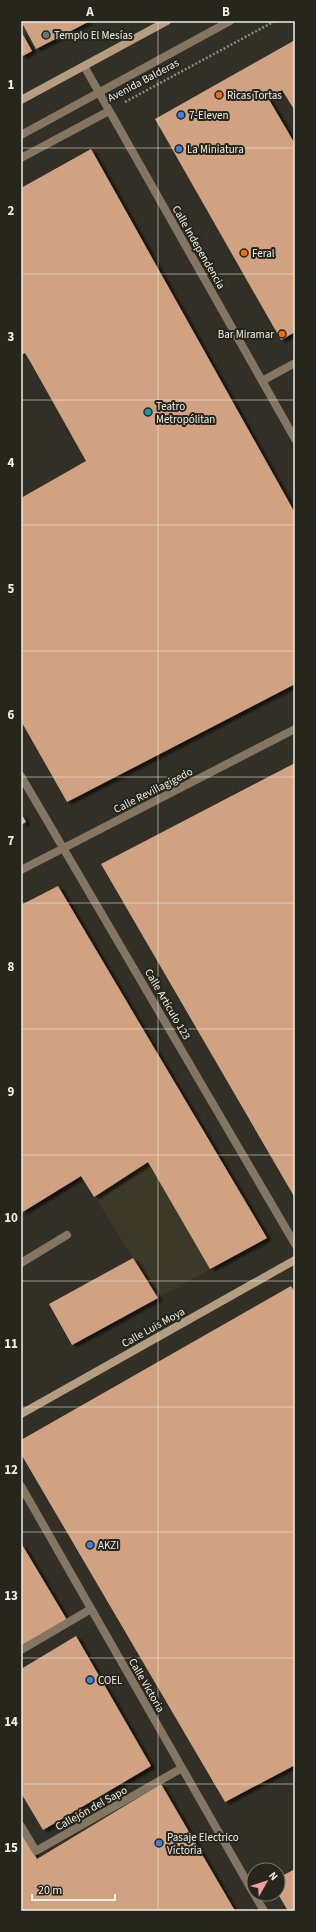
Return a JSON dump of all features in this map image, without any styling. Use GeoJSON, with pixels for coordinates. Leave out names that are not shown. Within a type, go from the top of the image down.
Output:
{"type":"FeatureCollection","features":[{"type":"Feature","properties":{"kind":"street"},"geometry":{"type":"LineString","coordinates":[[21,100],[167,21]]}},
{"type":"Feature","properties":{"kind":"street"},"geometry":{"type":"LineString","coordinates":[[21,135],[230,21]]}},
{"type":"Feature","properties":{"kind":"street","name":"Calle Independencia"},"geometry":{"type":"LineString","coordinates":[[84,66],[295,439]]}},
{"type":"Feature","properties":{"kind":"street","name":"Avenida Balderas"},"geometry":{"type":"LineString","coordinates":[[21,158],[109,111]]}},
{"type":"Feature","properties":{"kind":"street"},"geometry":{"type":"LineString","coordinates":[[262,381],[295,363]]}},
{"type":"Feature","properties":{"kind":"street","name":"Calle Revillagigedo"},"geometry":{"type":"LineString","coordinates":[[21,870],[295,729]]}},
{"type":"Feature","properties":{"kind":"street","name":"Calle Artículo 123"},"geometry":{"type":"LineString","coordinates":[[21,776],[295,1244]]}},
{"type":"Feature","properties":{"kind":"street"},"geometry":{"type":"LineString","coordinates":[[21,1263],[67,1235]]}},
{"type":"Feature","properties":{"kind":"street","name":"Calle Luis Moya"},"geometry":{"type":"LineString","coordinates":[[21,1414],[295,1260]]}},
{"type":"Feature","properties":{"kind":"street","name":"Calle Victoria"},"geometry":{"type":"LineString","coordinates":[[21,1486],[246,1880]]}},
{"type":"Feature","properties":{"kind":"street"},"geometry":{"type":"LineString","coordinates":[[21,1650],[91,1609]]}},
{"type":"Feature","properties":{"kind":"street","name":"Callejón del Sapo"},"geometry":{"type":"LineString","coordinates":[[21,1826],[36,1851],[182,1768]]}},
{"type":"Feature","properties":{"kind":"street","name":"Calle Victoria"},"geometry":{"type":"LineString","coordinates":[[259,1902],[264,1911]]}},
{"type":"Feature","properties":{"kind":"path","name":"Avenida Balderas"},"geometry":{"type":"LineString","coordinates":[[109,111],[275,21]]}},
{"type":"Feature","properties":{"kind":"shaded area"},"geometry":{"type":"Polygon","coordinates":[[[21,21],[36,49],[21,57],[21,21]]]}},
{"type":"Feature","properties":{"kind":"shaded area"},"geometry":{"type":"Polygon","coordinates":[[[58,886],[267,1238],[158,1298],[55,1134],[58,886]]]}},
{"type":"Feature","properties":{"kind":"building","name":"Templo El Mesías"},"geometry":{"type":"Polygon","coordinates":[[[21,21],[90,21],[36,49],[21,21]]]}},
{"type":"Feature","properties":{"kind":"building"},"geometry":{"type":"Polygon","coordinates":[[[21,31],[32,51],[21,57],[21,31]]]}},
{"type":"Feature","properties":{"kind":"building"},"geometry":{"type":"Polygon","coordinates":[[[295,40],[295,111],[282,90],[268,98],[295,144],[295,332],[281,340],[155,119],[295,40]]]}},
{"type":"Feature","properties":{"kind":"building"},"geometry":{"type":"Polygon","coordinates":[[[91,149],[295,513],[295,684],[67,802],[21,721],[21,498],[86,461],[25,353],[21,355],[21,188],[91,149]]]}},
{"type":"Feature","properties":{"kind":"building"},"geometry":{"type":"Polygon","coordinates":[[[295,763],[295,1198],[101,864],[295,763]]]}},
{"type":"Feature","properties":{"kind":"building"},"geometry":{"type":"Polygon","coordinates":[[[21,813],[26,822],[21,825],[21,813]]]}},
{"type":"Feature","properties":{"kind":"building"},"geometry":{"type":"Polygon","coordinates":[[[58,886],[267,1238],[210,1269],[148,1162],[94,1197],[81,1176],[21,1213],[21,905],[58,886]]]}},
{"type":"Feature","properties":{"kind":"building"},"geometry":{"type":"Polygon","coordinates":[[[133,1258],[158,1298],[72,1345],[49,1304],[133,1258]]]}},
{"type":"Feature","properties":{"kind":"building"},"geometry":{"type":"Polygon","coordinates":[[[291,1286],[295,1293],[295,1765],[225,1802],[21,1454],[21,1440],[291,1286]]]}},
{"type":"Feature","properties":{"kind":"building"},"geometry":{"type":"Polygon","coordinates":[[[21,1543],[67,1620],[21,1647],[21,1543]]]}},
{"type":"Feature","properties":{"kind":"building"},"geometry":{"type":"Polygon","coordinates":[[[76,1636],[151,1766],[43,1830],[21,1793],[21,1669],[76,1636]]]}},
{"type":"Feature","properties":{"kind":"building"},"geometry":{"type":"Polygon","coordinates":[[[161,1784],[235,1911],[21,1911],[21,1831],[37,1859],[161,1784]]]}},
{"type":"Feature","properties":{"kind":"building"},"geometry":{"type":"Polygon","coordinates":[[[295,1869],[295,1911],[288,1911],[283,1902],[286,1902],[286,1874],[295,1869]]]}},
{"type":"Feature","properties":{"kind":"place","name":"Templo El Mesías"},"geometry":{"type":"Point","coordinates":[46,35]}},
{"type":"Feature","properties":{"kind":"place","name":"Ricas Tortas"},"geometry":{"type":"Point","coordinates":[219,95]}},
{"type":"Feature","properties":{"kind":"place","name":"7-Eleven"},"geometry":{"type":"Point","coordinates":[181,115]}},
{"type":"Feature","properties":{"kind":"place","name":"La Miniatura"},"geometry":{"type":"Point","coordinates":[179,149]}},
{"type":"Feature","properties":{"kind":"place","name":"Feral"},"geometry":{"type":"Point","coordinates":[244,253]}},
{"type":"Feature","properties":{"kind":"place","name":"Bar Miramar"},"geometry":{"type":"Point","coordinates":[282,334]}},
{"type":"Feature","properties":{"kind":"place","name":"Teatro Metropólitan"},"geometry":{"type":"Point","coordinates":[148,412]}},
{"type":"Feature","properties":{"kind":"place","name":"AKZI"},"geometry":{"type":"Point","coordinates":[90,1545]}},
{"type":"Feature","properties":{"kind":"place","name":"COEL"},"geometry":{"type":"Point","coordinates":[90,1680]}},
{"type":"Feature","properties":{"kind":"place","name":"Pasaje Electrico Víctoria"},"geometry":{"type":"Point","coordinates":[159,1843]}}]}
